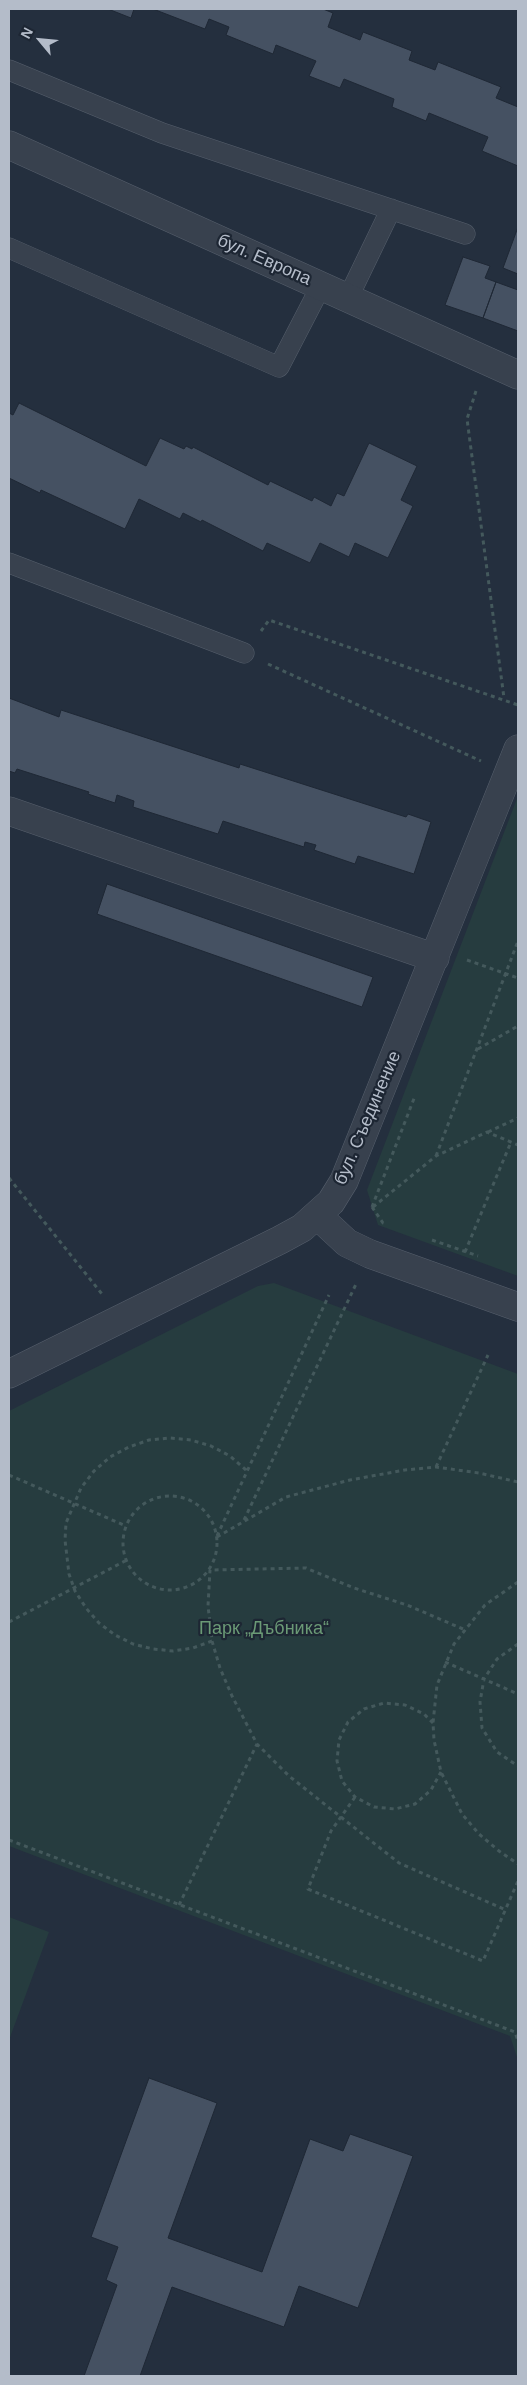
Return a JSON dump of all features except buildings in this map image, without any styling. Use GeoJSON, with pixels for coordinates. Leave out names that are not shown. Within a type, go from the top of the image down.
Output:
{"type":"FeatureCollection","features":[{"type":"Feature","properties":{"kind":"street","name":"бул. Европа"},"geometry":{"type":"LineString","coordinates":[[9,145],[518,375]]}},
{"type":"Feature","properties":{"kind":"street","name":"бул. Съединение"},"geometry":{"type":"LineString","coordinates":[[9,1374],[280,1240],[318,1216],[331,1202],[344,1181],[513,761]]}},
{"type":"Feature","properties":{"kind":"street"},"geometry":{"type":"LineString","coordinates":[[9,811],[435,958]]}},
{"type":"Feature","properties":{"kind":"street"},"geometry":{"type":"LineString","coordinates":[[318,1216],[347,1243],[370,1254],[518,1307]]}},
{"type":"Feature","properties":{"kind":"lane"},"geometry":{"type":"LineString","coordinates":[[9,70],[162,133],[465,234]]}},
{"type":"Feature","properties":{"kind":"lane"},"geometry":{"type":"LineString","coordinates":[[348,298],[390,209]]}},
{"type":"Feature","properties":{"kind":"lane"},"geometry":{"type":"LineString","coordinates":[[9,248],[279,367],[321,286]]}},
{"type":"Feature","properties":{"kind":"lane"},"geometry":{"type":"LineString","coordinates":[[9,563],[244,654]]}},
{"type":"Feature","properties":{"kind":"path"},"geometry":{"type":"LineString","coordinates":[[487,361],[467,419],[504,698]]}},
{"type":"Feature","properties":{"kind":"path"},"geometry":{"type":"LineString","coordinates":[[269,620],[518,704]]}},
{"type":"Feature","properties":{"kind":"path"},"geometry":{"type":"LineString","coordinates":[[244,654],[463,754],[513,761]]}},
{"type":"Feature","properties":{"kind":"path"},"geometry":{"type":"LineString","coordinates":[[436,1156],[518,941]]}},
{"type":"Feature","properties":{"kind":"path"},"geometry":{"type":"LineString","coordinates":[[467,960],[518,978]]}},
{"type":"Feature","properties":{"kind":"path"},"geometry":{"type":"LineString","coordinates":[[478,1049],[518,1026]]}},
{"type":"Feature","properties":{"kind":"path"},"geometry":{"type":"LineString","coordinates":[[392,1226],[383,1223],[372,1207],[436,1156],[518,1118]]}},
{"type":"Feature","properties":{"kind":"path"},"geometry":{"type":"LineString","coordinates":[[487,1132],[518,1145]]}},
{"type":"Feature","properties":{"kind":"path"},"geometry":{"type":"LineString","coordinates":[[466,1252],[511,1142]]}},
{"type":"Feature","properties":{"kind":"path"},"geometry":{"type":"LineString","coordinates":[[9,1178],[106,1298]]}},
{"type":"Feature","properties":{"kind":"path"},"geometry":{"type":"LineString","coordinates":[[429,1239],[483,1258]]}},
{"type":"Feature","properties":{"kind":"path"},"geometry":{"type":"LineString","coordinates":[[244,1520],[360,1274]]}},
{"type":"Feature","properties":{"kind":"path"},"geometry":{"type":"LineString","coordinates":[[329,1295],[246,1470],[217,1537],[216,1554],[210,1570],[208,1606],[212,1641],[220,1668],[232,1696],[257,1744],[289,1776],[399,1863],[506,1910]]}},
{"type":"Feature","properties":{"kind":"path"},"geometry":{"type":"LineString","coordinates":[[436,1467],[488,1355]]}},
{"type":"Feature","properties":{"kind":"path"},"geometry":{"type":"LineString","coordinates":[[212,1641],[193,1648],[173,1651],[134,1644],[115,1635],[99,1623],[86,1608],[74,1588],[66,1558],[66,1523],[81,1488],[94,1471],[110,1457],[129,1447],[149,1440],[191,1440],[211,1446],[230,1456],[246,1470]]}},
{"type":"Feature","properties":{"kind":"path"},"geometry":{"type":"LineString","coordinates":[[217,1537],[286,1497],[350,1480],[405,1470],[436,1467],[479,1473],[518,1482]]}},
{"type":"Feature","properties":{"kind":"path"},"geometry":{"type":"LineString","coordinates":[[9,1475],[126,1526]]}},
{"type":"Feature","properties":{"kind":"path"},"geometry":{"type":"LineString","coordinates":[[217,1537],[210,1517],[195,1503],[176,1496],[155,1498],[137,1509],[126,1526],[122,1543],[125,1561],[137,1578],[154,1589],[175,1591],[195,1584],[210,1570],[306,1568],[354,1588],[407,1605],[464,1629]]}},
{"type":"Feature","properties":{"kind":"path"},"geometry":{"type":"LineString","coordinates":[[9,1622],[125,1561]]}},
{"type":"Feature","properties":{"kind":"path"},"geometry":{"type":"LineString","coordinates":[[518,1582],[485,1605],[464,1629],[445,1662],[438,1685],[433,1723],[434,1740],[441,1772],[462,1814],[479,1834],[499,1852],[518,1864]]}},
{"type":"Feature","properties":{"kind":"path"},"geometry":{"type":"LineString","coordinates":[[518,1644],[497,1659],[484,1679],[480,1702],[482,1728],[497,1752],[518,1766]]}},
{"type":"Feature","properties":{"kind":"path"},"geometry":{"type":"LineString","coordinates":[[445,1662],[518,1694]]}},
{"type":"Feature","properties":{"kind":"path"},"geometry":{"type":"LineString","coordinates":[[433,1723],[424,1714],[405,1705],[384,1703],[364,1709],[348,1722],[339,1740],[336,1761],[342,1781],[355,1797],[374,1807],[395,1809],[415,1804],[431,1790],[441,1772]]}},
{"type":"Feature","properties":{"kind":"path"},"geometry":{"type":"LineString","coordinates":[[179,1905],[257,1744]]}},
{"type":"Feature","properties":{"kind":"path"},"geometry":{"type":"LineString","coordinates":[[355,1797],[331,1832],[308,1889],[483,1961],[518,1880]]}},
{"type":"Feature","properties":{"kind":"path"},"geometry":{"type":"LineString","coordinates":[[9,1840],[516,2032],[518,2040]]}},
{"type":"Feature","properties":{"kind":"green space"},"geometry":{"type":"Polygon","coordinates":[[[518,796],[518,1276],[378,1225],[367,1190],[518,796]]]}},
{"type":"Feature","properties":{"kind":"green space","name":"Парк „Дъбника“"},"geometry":{"type":"Polygon","coordinates":[[[274,1283],[518,1374],[518,2060],[510,2036],[9,1846],[9,1411],[258,1286],[274,1283]]]}},
{"type":"Feature","properties":{"kind":"green space"},"geometry":{"type":"Polygon","coordinates":[[[9,1917],[49,1932],[9,2040],[9,1917]]]}}]}
